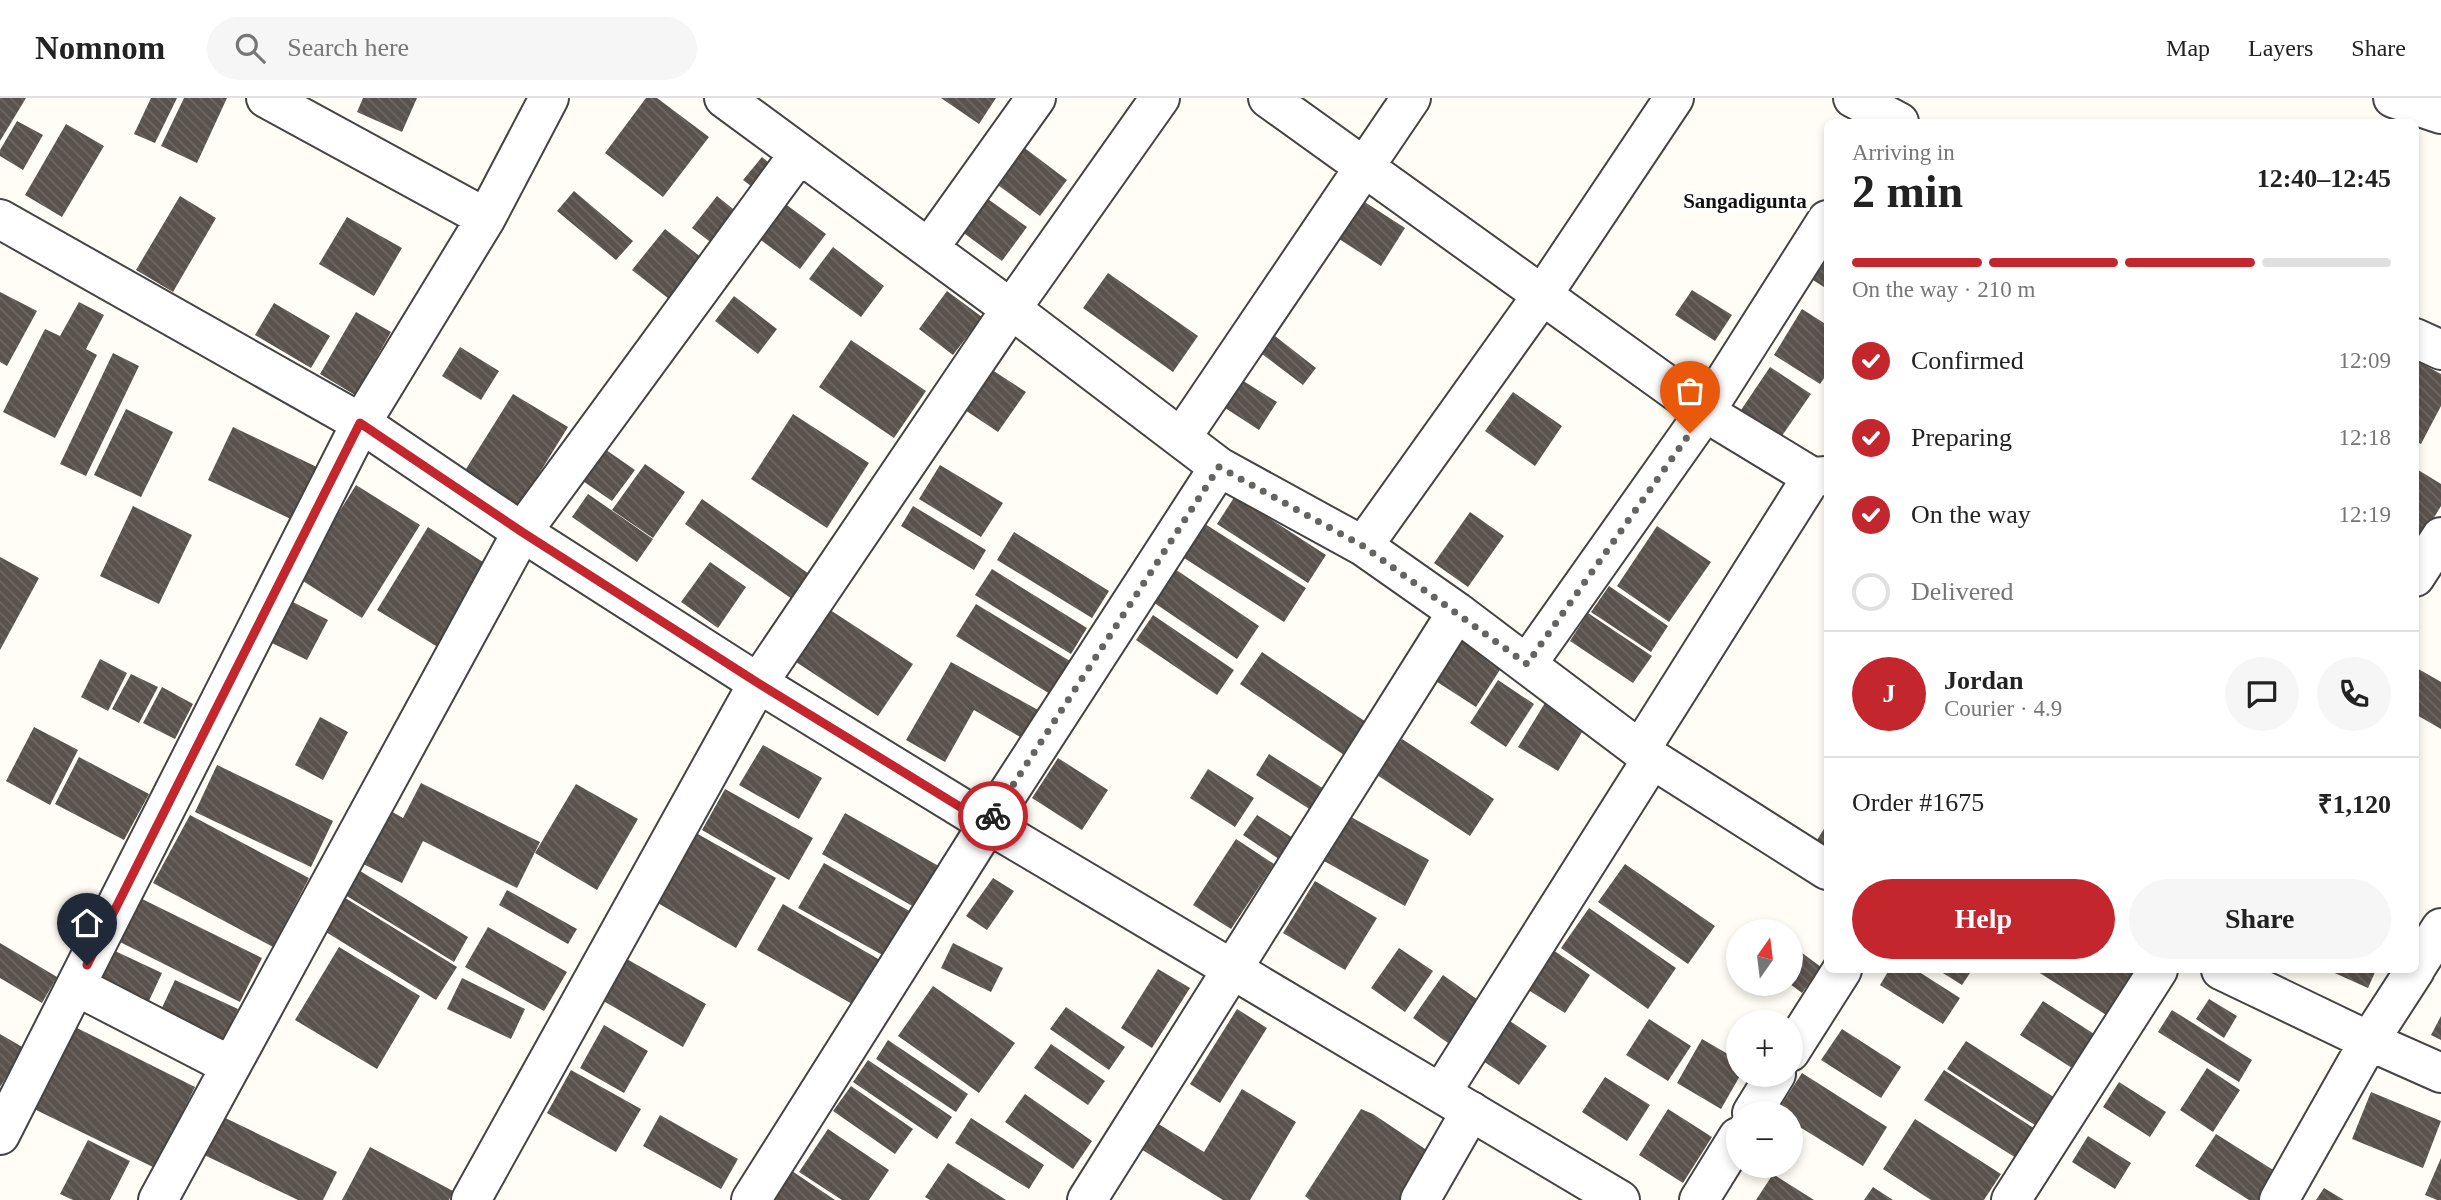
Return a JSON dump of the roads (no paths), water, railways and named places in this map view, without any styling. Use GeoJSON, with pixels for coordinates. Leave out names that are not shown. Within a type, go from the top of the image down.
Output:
{"type":"FeatureCollection","features":[{"type":"Feature","properties":{"kind":"street"},"geometry":{"type":"LineString","coordinates":[[266,98],[486,218]]}},
{"type":"Feature","properties":{"kind":"street"},"geometry":{"type":"LineString","coordinates":[[0,1135],[360,423],[486,218],[549,98]]}},
{"type":"Feature","properties":{"kind":"street"},"geometry":{"type":"LineString","coordinates":[[724,98],[1012,309],[1219,467],[1363,546],[1457,612],[1646,755],[1824,868]]}},
{"type":"Feature","properties":{"kind":"street"},"geometry":{"type":"LineString","coordinates":[[929,248],[1036,98]]}},
{"type":"Feature","properties":{"kind":"street"},"geometry":{"type":"LineString","coordinates":[[486,1195],[758,683],[1012,309],[1160,98]]}},
{"type":"Feature","properties":{"kind":"street"},"geometry":{"type":"LineString","coordinates":[[1268,98],[1705,412],[1820,476],[1646,755],[1456,1102],[1420,1200]]}},
{"type":"Feature","properties":{"kind":"street"},"geometry":{"type":"LineString","coordinates":[[1181,438],[1410,98]]}},
{"type":"Feature","properties":{"kind":"street"},"geometry":{"type":"LineString","coordinates":[[1363,546],[1543,294],[1674,98]]}},
{"type":"Feature","properties":{"kind":"street"},"geometry":{"type":"LineString","coordinates":[[1853,98],[1890,119]]}},
{"type":"Feature","properties":{"kind":"street"},"geometry":{"type":"LineString","coordinates":[[2393,98],[2441,114]]}},
{"type":"Feature","properties":{"kind":"street"},"geometry":{"type":"LineString","coordinates":[[158,1200],[522,532],[799,154]]}},
{"type":"Feature","properties":{"kind":"street"},"geometry":{"type":"LineString","coordinates":[[0,219],[360,423],[522,532],[758,683],[988,824],[1620,1200]]}},
{"type":"Feature","properties":{"kind":"street"},"geometry":{"type":"LineString","coordinates":[[1527,664],[1705,412],[1824,225]]}},
{"type":"Feature","properties":{"kind":"street"},"geometry":{"type":"LineString","coordinates":[[2419,340],[2441,350]]}},
{"type":"Feature","properties":{"kind":"street"},"geometry":{"type":"LineString","coordinates":[[751,1200],[988,824],[1219,467]]}},
{"type":"Feature","properties":{"kind":"street"},"geometry":{"type":"LineString","coordinates":[[2419,571],[2441,537]]}},
{"type":"Feature","properties":{"kind":"street"},"geometry":{"type":"LineString","coordinates":[[1087,1200],[1457,612]]}},
{"type":"Feature","properties":{"kind":"street"},"geometry":{"type":"LineString","coordinates":[[2419,963],[2441,928]]}},
{"type":"Feature","properties":{"kind":"street"},"geometry":{"type":"LineString","coordinates":[[1803,1032],[1840,973]]}},
{"type":"Feature","properties":{"kind":"street"},"geometry":{"type":"LineString","coordinates":[[2011,1200],[2156,973]]}},
{"type":"Feature","properties":{"kind":"street"},"geometry":{"type":"LineString","coordinates":[[2227,973],[2441,1073]]}},
{"type":"Feature","properties":{"kind":"street"},"geometry":{"type":"LineString","coordinates":[[2279,1200],[2370,1041],[2412,973]]}},
{"type":"Feature","properties":{"kind":"street"},"geometry":{"type":"LineString","coordinates":[[76,986],[231,1066]]}},
{"type":"Feature","properties":{"kind":"street"},"geometry":{"type":"LineString","coordinates":[[1699,1200],[1726,1156]]}},
{"type":"Feature","properties":{"kind":"district","name":"Sangadigunta"},"geometry":{"type":"Point","coordinates":[1745,201]}}]}
